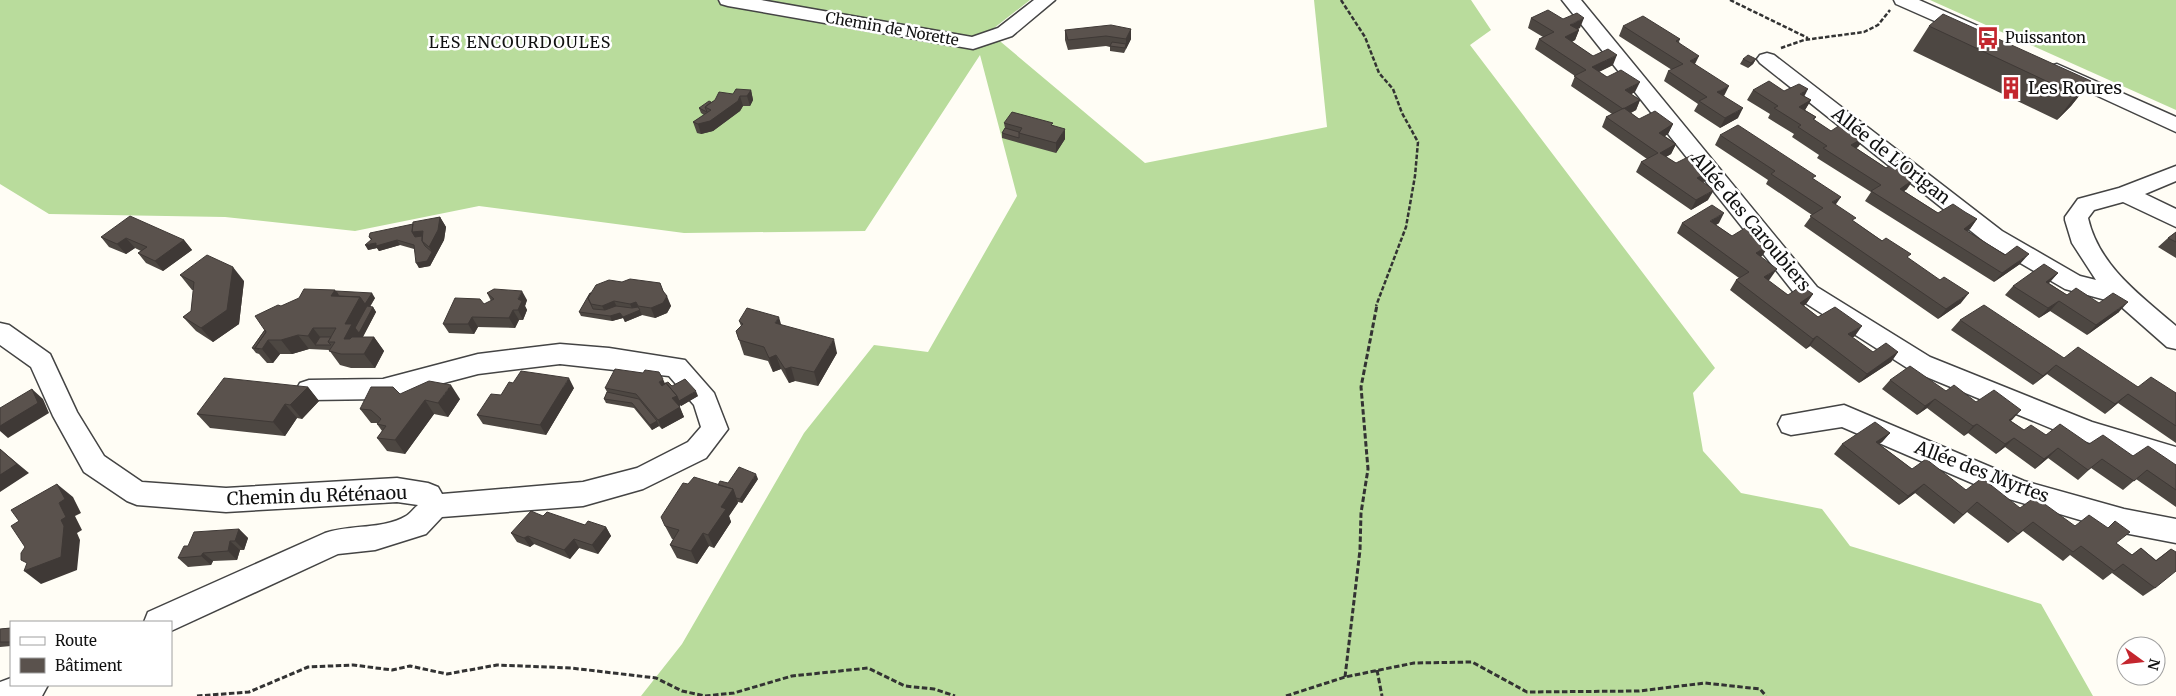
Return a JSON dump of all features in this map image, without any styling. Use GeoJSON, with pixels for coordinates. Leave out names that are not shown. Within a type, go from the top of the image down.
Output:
{"type":"FeatureCollection","features":[{"type":"Feature","properties":{"kind":"street","name":"Chemin de Norette"},"geometry":{"type":"LineString","coordinates":[[728,0],[973,43],[1005,32],[1046,0]]}},
{"type":"Feature","properties":{"kind":"street","name":"Allée des Caroubiers"},"geometry":{"type":"LineString","coordinates":[[1570,0],[1808,293],[1921,364],[2086,431],[2176,458]]}},
{"type":"Feature","properties":{"kind":"street"},"geometry":{"type":"LineString","coordinates":[[1904,1],[1988,38]]}},
{"type":"Feature","properties":{"kind":"street","name":"Allée de L'Origan"},"geometry":{"type":"LineString","coordinates":[[1767,59],[1994,237],[2073,283],[2126,296]]}},
{"type":"Feature","properties":{"kind":"street"},"geometry":{"type":"LineString","coordinates":[[2040,62],[2176,125]]}},
{"type":"Feature","properties":{"kind":"street"},"geometry":{"type":"LineString","coordinates":[[2176,173],[2126,194],[2086,204],[2076,217],[2083,242],[2102,272],[2176,340]]}},
{"type":"Feature","properties":{"kind":"street"},"geometry":{"type":"LineString","coordinates":[[2126,194],[2176,219]]}},
{"type":"Feature","properties":{"kind":"street","name":"Chemin du Réténaou"},"geometry":{"type":"LineString","coordinates":[[0,332],[41,361],[66,416],[94,464],[138,493],[226,500],[397,490],[428,495],[435,506],[416,525],[375,538],[335,542],[161,621]]}},
{"type":"Feature","properties":{"kind":"street"},"geometry":{"type":"LineString","coordinates":[[308,390],[383,389],[478,364],[560,354],[609,358],[676,367],[705,400],[715,429],[697,450],[643,478],[583,494],[435,506]]}},
{"type":"Feature","properties":{"kind":"street","name":"Allée des Myrtes"},"geometry":{"type":"LineString","coordinates":[[1791,424],[1844,416],[2019,491],[2124,521],[2176,531]]}},
{"type":"Feature","properties":{"kind":"street"},"geometry":{"type":"LineString","coordinates":[[1,696],[30,686]]}},
{"type":"Feature","properties":{"kind":"path"},"geometry":{"type":"LineString","coordinates":[[1341,0],[1365,37],[1379,73],[1392,90],[1418,142],[1415,176],[1406,227],[1376,306],[1361,387],[1368,469],[1361,513],[1360,550],[1345,677]]}},
{"type":"Feature","properties":{"kind":"path"},"geometry":{"type":"LineString","coordinates":[[1730,0],[1808,38]]}},
{"type":"Feature","properties":{"kind":"path"},"geometry":{"type":"LineString","coordinates":[[1767,59],[1792,41],[1863,32],[1876,27],[1883,21],[1887,12],[1904,1]]}},
{"type":"Feature","properties":{"kind":"path"},"geometry":{"type":"LineString","coordinates":[[1286,696],[1345,677],[1414,663],[1472,662],[1527,692],[1639,691],[1705,683],[1760,688],[1766,696]]}},
{"type":"Feature","properties":{"kind":"path"},"geometry":{"type":"LineString","coordinates":[[197,696],[249,692],[308,667],[353,665],[392,670],[410,666],[447,674],[497,665],[571,668],[656,678],[682,691],[705,696],[734,693],[792,676],[868,668],[906,686],[934,689],[955,696]]}},
{"type":"Feature","properties":{"kind":"path"},"geometry":{"type":"LineString","coordinates":[[1377,670],[1382,696]]}},
{"type":"Feature","properties":{"kind":"green space"},"geometry":{"type":"Polygon","coordinates":[[[0,0],[1030,0],[989,32],[1145,163],[1327,127],[1314,0],[1471,0],[1491,30],[1470,45],[1715,368],[1693,393],[1703,451],[1741,493],[1822,509],[1850,546],[2041,604],[2093,696],[641,696],[682,644],[804,433],[874,345],[928,352],[1017,196],[980,55],[865,231],[684,233],[479,206],[355,231],[225,217],[49,214],[0,184],[0,0]]]}},
{"type":"Feature","properties":{"kind":"green space"},"geometry":{"type":"Polygon","coordinates":[[[1930,0],[2176,0],[2176,110],[1930,0]]]}},
{"type":"Feature","properties":{"kind":"building"},"geometry":{"type":"Polygon","coordinates":[[[1548,10],[1563,19],[1577,13],[1584,18],[1570,25],[1579,30],[1565,37],[1593,56],[1608,49],[1617,55],[1592,67],[1607,77],[1621,70],[1640,82],[1625,90],[1640,100],[1623,109],[1574,76],[1586,70],[1539,39],[1554,32],[1531,18],[1548,10]]]}},
{"type":"Feature","properties":{"kind":"building"},"geometry":{"type":"Polygon","coordinates":[[[1943,14],[2091,81],[2076,95],[1929,26],[1943,14]]]}},
{"type":"Feature","properties":{"kind":"building"},"geometry":{"type":"Polygon","coordinates":[[[1643,16],[1680,39],[1676,41],[1699,56],[1690,61],[1729,86],[1717,92],[1743,108],[1725,118],[1699,101],[1707,97],[1668,71],[1683,64],[1623,26],[1643,16]]]}},
{"type":"Feature","properties":{"kind":"building"},"geometry":{"type":"Polygon","coordinates":[[[1111,25],[1131,29],[1126,39],[1106,36],[1068,40],[1065,30],[1111,25]]]}},
{"type":"Feature","properties":{"kind":"building"},"geometry":{"type":"Polygon","coordinates":[[[1112,42],[1126,44],[1125,48],[1110,46],[1112,42]]]}},
{"type":"Feature","properties":{"kind":"building"},"geometry":{"type":"Polygon","coordinates":[[[1748,55],[1756,59],[1751,63],[1743,59],[1748,55]]]}},
{"type":"Feature","properties":{"kind":"building"},"geometry":{"type":"Polygon","coordinates":[[[1769,81],[1784,91],[1799,84],[1808,89],[1800,94],[1811,100],[1799,107],[1816,117],[1813,119],[1831,131],[1843,123],[1865,137],[1851,145],[1886,168],[1900,159],[1911,167],[1902,172],[1914,179],[1900,189],[1938,213],[1953,204],[1977,219],[1964,229],[2005,255],[2017,246],[2029,254],[2002,273],[1871,191],[1881,185],[1823,148],[1827,146],[1798,127],[1801,125],[1774,108],[1778,106],[1753,90],[1769,81]]]}},
{"type":"Feature","properties":{"kind":"building"},"geometry":{"type":"Polygon","coordinates":[[[736,89],[751,90],[747,96],[740,96],[738,101],[710,121],[698,124],[693,122],[711,110],[705,107],[715,100],[719,92],[733,94],[736,89]]]}},
{"type":"Feature","properties":{"kind":"building"},"geometry":{"type":"Polygon","coordinates":[[[709,101],[711,102],[705,107],[707,112],[699,108],[709,101]]]}},
{"type":"Feature","properties":{"kind":"building"},"geometry":{"type":"Polygon","coordinates":[[[1624,108],[1639,119],[1655,111],[1673,124],[1659,133],[1676,144],[1660,153],[1676,163],[1692,155],[1712,170],[1697,178],[1714,190],[1696,200],[1641,162],[1658,153],[1606,117],[1624,108]]]}},
{"type":"Feature","properties":{"kind":"building"},"geometry":{"type":"Polygon","coordinates":[[[1012,112],[1053,123],[1051,125],[1065,129],[1056,143],[1019,133],[1022,128],[1004,123],[1012,112]]]}},
{"type":"Feature","properties":{"kind":"building"},"geometry":{"type":"Polygon","coordinates":[[[1738,125],[1816,176],[1812,178],[1841,197],[1832,202],[1856,218],[1852,220],[1882,241],[1886,238],[1911,254],[1907,257],[1940,280],[1944,277],[1969,293],[1946,309],[1810,216],[1823,208],[1771,174],[1775,171],[1720,135],[1738,125]]]}},
{"type":"Feature","properties":{"kind":"building"},"geometry":{"type":"Polygon","coordinates":[[[1005,128],[1019,132],[1019,138],[1002,133],[1005,128]]]}},
{"type":"Feature","properties":{"kind":"building"},"geometry":{"type":"Polygon","coordinates":[[[1712,205],[1724,213],[1710,221],[1732,236],[1745,228],[1769,245],[1756,253],[1777,269],[1764,277],[1788,295],[1801,286],[1813,294],[1800,303],[1818,317],[1835,307],[1862,326],[1848,334],[1873,352],[1886,343],[1898,352],[1867,374],[1817,336],[1813,339],[1736,280],[1749,272],[1682,223],[1712,205]]]}},
{"type":"Feature","properties":{"kind":"building"},"geometry":{"type":"Polygon","coordinates":[[[130,216],[184,240],[155,261],[138,253],[147,247],[126,238],[117,244],[101,237],[130,216]]]}},
{"type":"Feature","properties":{"kind":"building"},"geometry":{"type":"Polygon","coordinates":[[[440,217],[438,230],[429,247],[422,241],[423,231],[412,232],[413,222],[440,217]]]}},
{"type":"Feature","properties":{"kind":"building"},"geometry":{"type":"Polygon","coordinates":[[[413,224],[412,232],[415,237],[422,236],[425,246],[432,252],[427,261],[416,263],[414,245],[397,240],[376,246],[376,243],[365,245],[372,239],[369,237],[370,233],[413,224]]]}},
{"type":"Feature","properties":{"kind":"building"},"geometry":{"type":"Polygon","coordinates":[[[2176,232],[2176,242],[2168,238],[2176,232]]]}},
{"type":"Feature","properties":{"kind":"building"},"geometry":{"type":"Polygon","coordinates":[[[207,255],[233,267],[227,310],[201,328],[183,317],[191,311],[194,282],[180,275],[207,255]]]}},
{"type":"Feature","properties":{"kind":"building"},"geometry":{"type":"Polygon","coordinates":[[[2044,264],[2058,273],[2046,282],[2067,295],[2076,288],[2099,303],[2113,293],[2128,302],[2096,325],[2059,301],[2048,308],[2013,286],[2044,264]]]}},
{"type":"Feature","properties":{"kind":"building"},"geometry":{"type":"Polygon","coordinates":[[[630,279],[660,283],[667,296],[663,303],[651,308],[638,306],[636,302],[630,304],[614,301],[602,306],[591,304],[588,298],[596,285],[609,280],[622,282],[630,279]]]}},
{"type":"Feature","properties":{"kind":"building"},"geometry":{"type":"Polygon","coordinates":[[[304,289],[335,290],[331,296],[360,297],[345,324],[352,324],[344,339],[374,337],[364,354],[341,354],[329,351],[335,342],[328,342],[336,328],[313,328],[308,336],[298,335],[281,340],[268,340],[262,349],[255,348],[266,332],[255,316],[299,298],[304,289]]]}},
{"type":"Feature","properties":{"kind":"building"},"geometry":{"type":"Polygon","coordinates":[[[494,289],[522,291],[518,299],[522,301],[518,310],[513,310],[509,318],[472,317],[468,324],[443,324],[455,298],[480,299],[484,304],[494,299],[487,293],[494,289]]]}},
{"type":"Feature","properties":{"kind":"building"},"geometry":{"type":"Polygon","coordinates":[[[336,291],[372,293],[365,304],[360,297],[339,296],[336,291]]]}},
{"type":"Feature","properties":{"kind":"building"},"geometry":{"type":"Polygon","coordinates":[[[590,293],[588,298],[593,309],[605,310],[616,306],[638,307],[640,310],[623,317],[620,313],[610,316],[579,312],[590,293]]]}},
{"type":"Feature","properties":{"kind":"building"},"geometry":{"type":"Polygon","coordinates":[[[1984,305],[2064,358],[2078,347],[2138,387],[2151,377],[2176,393],[2176,426],[2128,394],[2115,404],[2056,365],[2043,376],[1960,320],[1984,305]]]}},
{"type":"Feature","properties":{"kind":"building"},"geometry":{"type":"Polygon","coordinates":[[[367,306],[373,307],[359,333],[355,328],[367,306]]]}},
{"type":"Feature","properties":{"kind":"building"},"geometry":{"type":"Polygon","coordinates":[[[747,308],[779,317],[775,323],[834,339],[814,372],[791,367],[785,369],[776,355],[769,358],[764,347],[739,340],[736,331],[743,324],[739,321],[747,308]]]}},
{"type":"Feature","properties":{"kind":"building"},"geometry":{"type":"Polygon","coordinates":[[[265,330],[266,332],[255,348],[259,349],[252,348],[265,330]]]}},
{"type":"Feature","properties":{"kind":"building"},"geometry":{"type":"Polygon","coordinates":[[[320,337],[331,337],[328,342],[331,345],[315,345],[320,337]]]}},
{"type":"Feature","properties":{"kind":"building"},"geometry":{"type":"Polygon","coordinates":[[[1910,366],[1946,391],[1954,385],[1976,402],[1994,390],[2021,410],[2009,420],[2024,430],[2031,425],[2046,435],[2060,424],[2089,444],[2103,435],[2133,456],[2148,446],[2176,465],[2176,490],[2147,470],[2134,481],[2102,459],[2088,470],[2058,448],[2044,459],[2014,438],[2005,444],[1977,424],[1973,426],[1935,399],[1925,406],[1890,380],[1910,366]]]}},
{"type":"Feature","properties":{"kind":"building"},"geometry":{"type":"Polygon","coordinates":[[[615,369],[643,373],[645,370],[659,372],[663,379],[659,382],[662,386],[666,383],[677,396],[672,398],[680,407],[658,420],[636,394],[605,388],[615,369]]]}},
{"type":"Feature","properties":{"kind":"building"},"geometry":{"type":"Polygon","coordinates":[[[521,371],[569,378],[540,425],[477,415],[491,394],[501,395],[509,382],[513,383],[521,371]]]}},
{"type":"Feature","properties":{"kind":"building"},"geometry":{"type":"Polygon","coordinates":[[[224,378],[308,387],[290,405],[285,404],[273,422],[197,414],[224,378]]]}},
{"type":"Feature","properties":{"kind":"building"},"geometry":{"type":"Polygon","coordinates":[[[685,379],[696,391],[679,401],[666,383],[668,382],[672,386],[685,379]]]}},
{"type":"Feature","properties":{"kind":"building"},"geometry":{"type":"Polygon","coordinates":[[[429,381],[451,385],[438,403],[425,400],[395,440],[377,438],[386,426],[377,424],[381,419],[371,410],[360,409],[371,387],[393,387],[400,394],[429,381]]]}},
{"type":"Feature","properties":{"kind":"building"},"geometry":{"type":"Polygon","coordinates":[[[32,389],[38,403],[0,426],[0,408],[32,389]]]}},
{"type":"Feature","properties":{"kind":"building"},"geometry":{"type":"Polygon","coordinates":[[[607,392],[639,399],[657,421],[650,425],[632,403],[604,399],[607,392]]]}},
{"type":"Feature","properties":{"kind":"building"},"geometry":{"type":"Polygon","coordinates":[[[1875,422],[1890,433],[1876,442],[1912,469],[1926,459],[1966,490],[1982,478],[2020,508],[2035,497],[2075,526],[2089,515],[2108,528],[2115,521],[2130,532],[2116,543],[2132,555],[2141,548],[2156,561],[2171,549],[2176,552],[2176,571],[2155,588],[2123,564],[2114,571],[2081,546],[2073,552],[2033,522],[2018,534],[1977,502],[1963,515],[1924,484],[1908,496],[1842,444],[1875,422]]]}},
{"type":"Feature","properties":{"kind":"building"},"geometry":{"type":"Polygon","coordinates":[[[0,449],[17,464],[0,475],[0,449]]]}},
{"type":"Feature","properties":{"kind":"building"},"geometry":{"type":"Polygon","coordinates":[[[739,467],[756,474],[740,499],[736,498],[733,489],[718,485],[720,481],[728,483],[739,467]]]}},
{"type":"Feature","properties":{"kind":"building"},"geometry":{"type":"Polygon","coordinates":[[[694,477],[733,489],[721,507],[726,509],[708,535],[703,533],[691,551],[670,545],[679,530],[665,526],[661,517],[683,483],[688,484],[694,477]]]}},
{"type":"Feature","properties":{"kind":"building"},"geometry":{"type":"Polygon","coordinates":[[[57,484],[65,499],[59,503],[66,517],[61,520],[64,526],[61,557],[24,571],[27,563],[21,560],[21,553],[25,547],[11,526],[19,521],[11,510],[57,484]]]}},
{"type":"Feature","properties":{"kind":"building"},"geometry":{"type":"Polygon","coordinates":[[[531,511],[543,516],[547,512],[585,525],[588,521],[606,527],[592,545],[574,539],[564,550],[528,536],[524,538],[511,533],[531,511]]]}},
{"type":"Feature","properties":{"kind":"building"},"geometry":{"type":"Polygon","coordinates":[[[239,529],[235,541],[230,541],[228,551],[178,558],[184,546],[188,546],[194,532],[239,529]]]}},
{"type":"Feature","properties":{"kind":"building"},"geometry":{"type":"Polygon","coordinates":[[[10,628],[10,642],[0,642],[0,629],[10,628]]]}},
{"type":"Feature","properties":{"kind":"place","name":"Puissanton"},"geometry":{"type":"Point","coordinates":[1988,38]}},
{"type":"Feature","properties":{"kind":"place","name":"Les Roures"},"geometry":{"type":"Point","coordinates":[2011,88]}},
{"type":"Feature","properties":{"kind":"district","name":"LES ENCOURDOULES"},"geometry":{"type":"Point","coordinates":[520,42]}}]}
